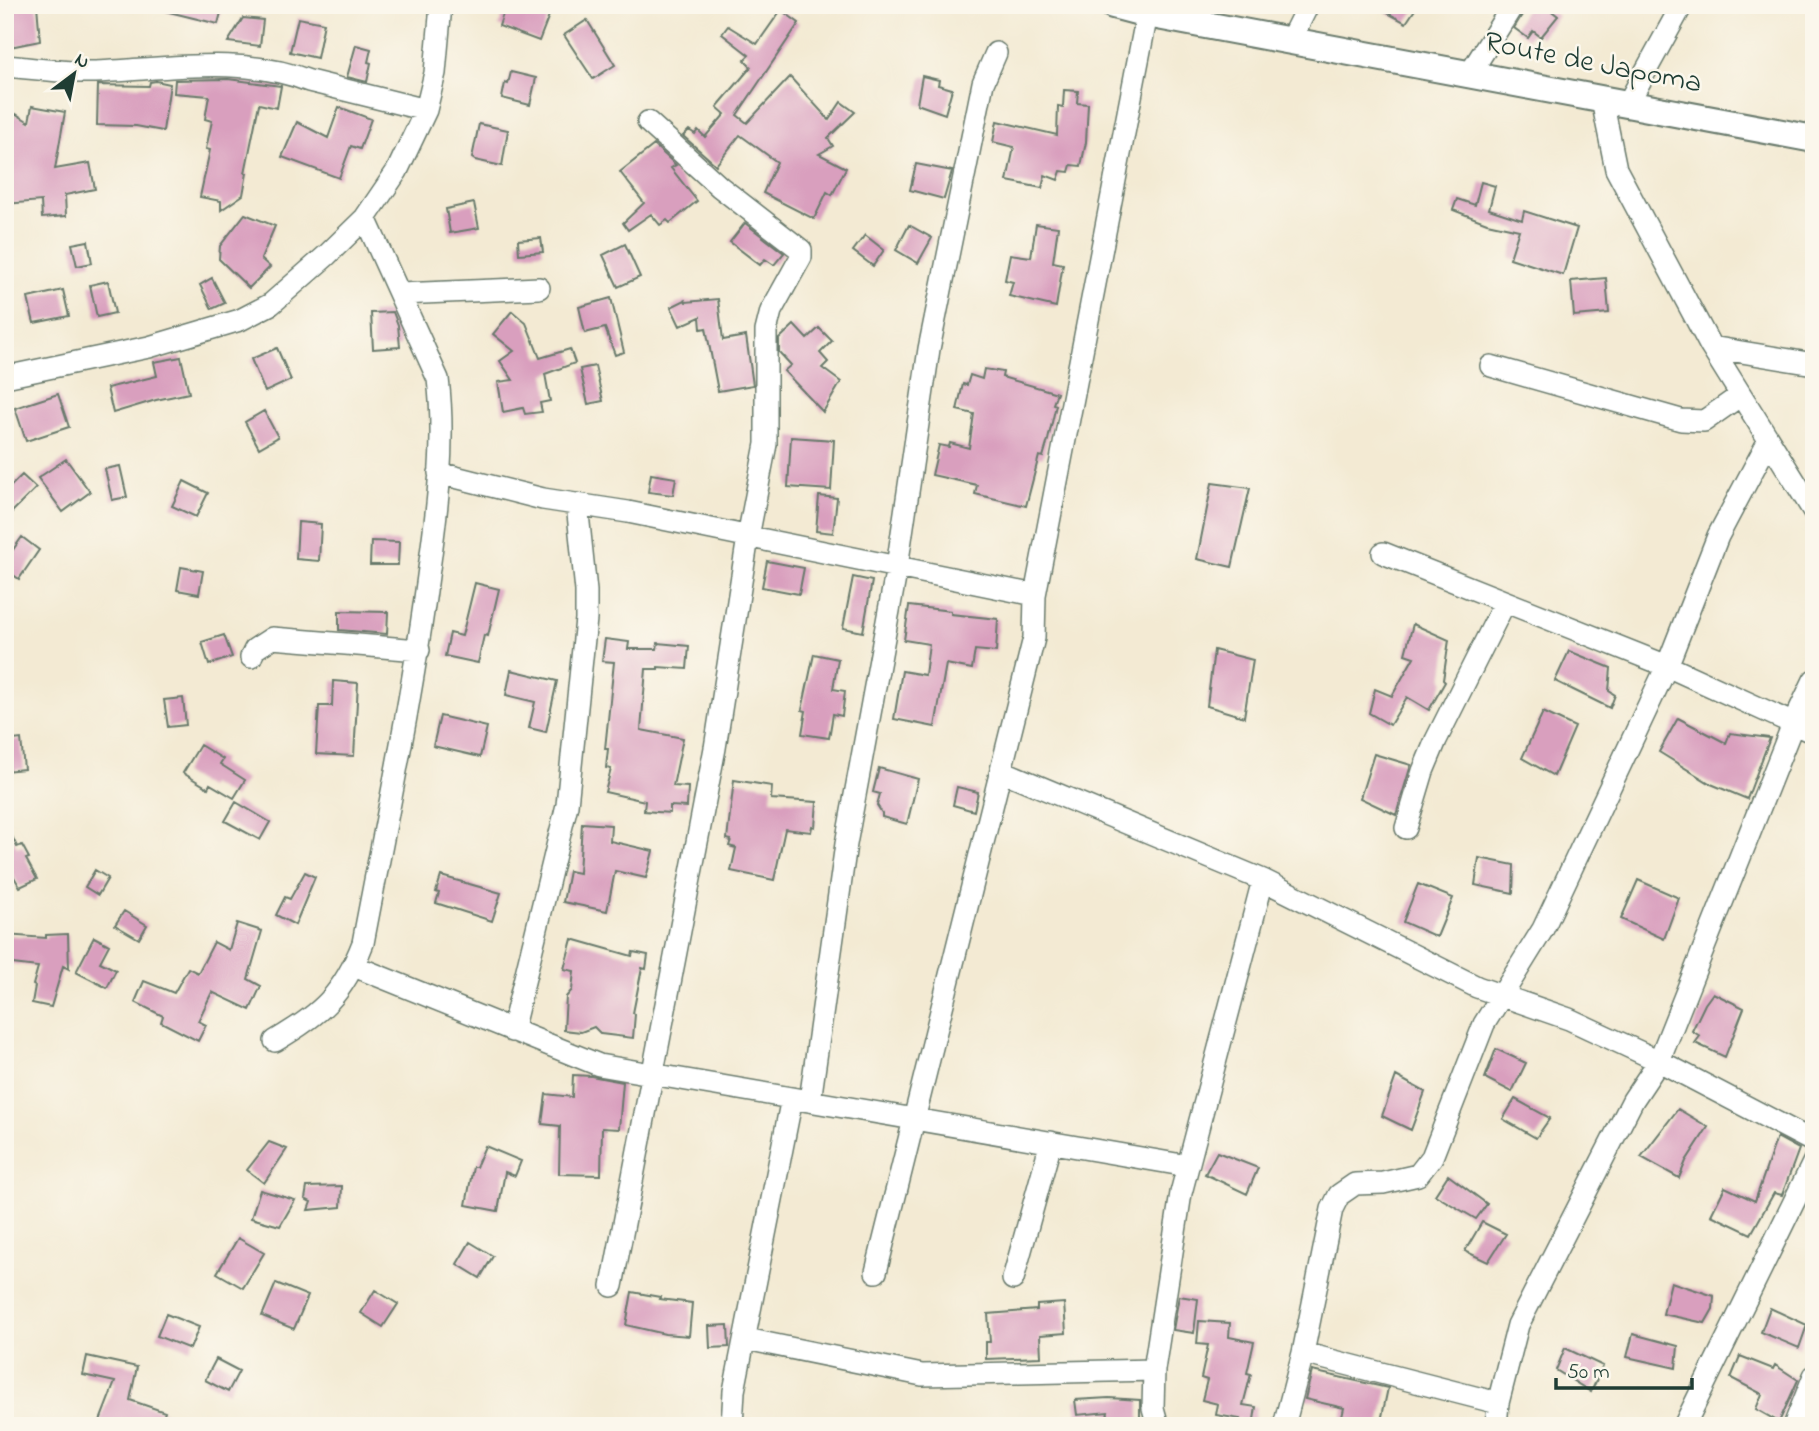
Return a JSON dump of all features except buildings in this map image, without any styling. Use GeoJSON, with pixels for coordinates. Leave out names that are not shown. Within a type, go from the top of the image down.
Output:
{"type":"FeatureCollection","features":[{"type":"Feature","properties":{"kind":"street"},"geometry":{"type":"LineString","coordinates":[[5,377],[149,347],[240,320],[271,304],[365,218],[397,170],[426,110],[435,73],[441,5]]}},
{"type":"Feature","properties":{"kind":"street"},"geometry":{"type":"LineString","coordinates":[[1290,41],[1308,5]]}},
{"type":"Feature","properties":{"kind":"street"},"geometry":{"type":"LineString","coordinates":[[1469,75],[1513,5]]}},
{"type":"Feature","properties":{"kind":"street"},"geometry":{"type":"LineString","coordinates":[[1682,5],[1615,102],[1616,169],[1712,347],[1814,512]]}},
{"type":"Feature","properties":{"kind":"street"},"geometry":{"type":"LineString","coordinates":[[876,1272],[1034,638],[1035,595],[1127,8]]}},
{"type":"Feature","properties":{"kind":"street","name":"Route de Japoma"},"geometry":{"type":"LineString","coordinates":[[1127,8],[1814,139]]}},
{"type":"Feature","properties":{"kind":"street"},"geometry":{"type":"LineString","coordinates":[[732,1426],[734,1391],[801,1099],[897,567],[929,349],[983,83],[996,52]]}},
{"type":"Feature","properties":{"kind":"street"},"geometry":{"type":"LineString","coordinates":[[5,66],[87,72],[219,65],[291,74],[309,81],[426,110]]}},
{"type":"Feature","properties":{"kind":"street"},"geometry":{"type":"LineString","coordinates":[[612,1286],[715,748],[748,537],[766,444],[766,331],[771,311],[799,263],[801,250],[720,187],[649,122]]}},
{"type":"Feature","properties":{"kind":"street"},"geometry":{"type":"LineString","coordinates":[[275,1041],[311,1020],[332,999],[354,966],[363,943],[419,650],[436,520],[439,472],[438,379],[365,218]]}},
{"type":"Feature","properties":{"kind":"street"},"geometry":{"type":"LineString","coordinates":[[400,294],[539,288]]}},
{"type":"Feature","properties":{"kind":"street"},"geometry":{"type":"LineString","coordinates":[[1712,347],[1814,364]]}},
{"type":"Feature","properties":{"kind":"street"},"geometry":{"type":"LineString","coordinates":[[1491,366],[1681,420],[1704,421],[1741,396]]}},
{"type":"Feature","properties":{"kind":"street"},"geometry":{"type":"LineString","coordinates":[[1284,1426],[1303,1353],[1332,1209],[1339,1195],[1355,1184],[1383,1184],[1419,1175],[1432,1157],[1480,1032],[1543,929],[1667,666],[1718,536],[1769,440]]}},
{"type":"Feature","properties":{"kind":"street"},"geometry":{"type":"LineString","coordinates":[[439,472],[542,499],[628,512],[1035,595]]}},
{"type":"Feature","properties":{"kind":"street"},"geometry":{"type":"LineString","coordinates":[[512,1031],[567,805],[586,619],[578,504]]}},
{"type":"Feature","properties":{"kind":"street"},"geometry":{"type":"LineString","coordinates":[[1383,553],[1667,666],[1814,733]]}},
{"type":"Feature","properties":{"kind":"street"},"geometry":{"type":"LineString","coordinates":[[1406,828],[1423,771],[1436,740],[1505,602]]}},
{"type":"Feature","properties":{"kind":"street"},"geometry":{"type":"LineString","coordinates":[[251,657],[255,649],[272,638],[419,650]]}},
{"type":"Feature","properties":{"kind":"street"},"geometry":{"type":"LineString","coordinates":[[1496,1426],[1498,1403],[1518,1325],[1633,1100],[1659,1061],[1793,724],[1814,680]]}},
{"type":"Feature","properties":{"kind":"street"},"geometry":{"type":"LineString","coordinates":[[1002,771],[1263,880],[1477,987],[1569,1019],[1811,1133]]}},
{"type":"Feature","properties":{"kind":"street"},"geometry":{"type":"LineString","coordinates":[[1158,1426],[1153,1408],[1154,1370],[1174,1230],[1188,1166],[1263,880]]}},
{"type":"Feature","properties":{"kind":"street"},"geometry":{"type":"LineString","coordinates":[[354,966],[599,1065],[1188,1166]]}},
{"type":"Feature","properties":{"kind":"street"},"geometry":{"type":"LineString","coordinates":[[1013,1279],[1051,1142]]}},
{"type":"Feature","properties":{"kind":"street"},"geometry":{"type":"LineString","coordinates":[[1684,1426],[1814,1161]]}},
{"type":"Feature","properties":{"kind":"street"},"geometry":{"type":"LineString","coordinates":[[746,1339],[922,1375],[1154,1370]]}},
{"type":"Feature","properties":{"kind":"street"},"geometry":{"type":"LineString","coordinates":[[1303,1353],[1498,1403]]}},
{"type":"Feature","properties":{"kind":"street"},"geometry":{"type":"LineString","coordinates":[[1794,1426],[1814,1376]]}}]}
